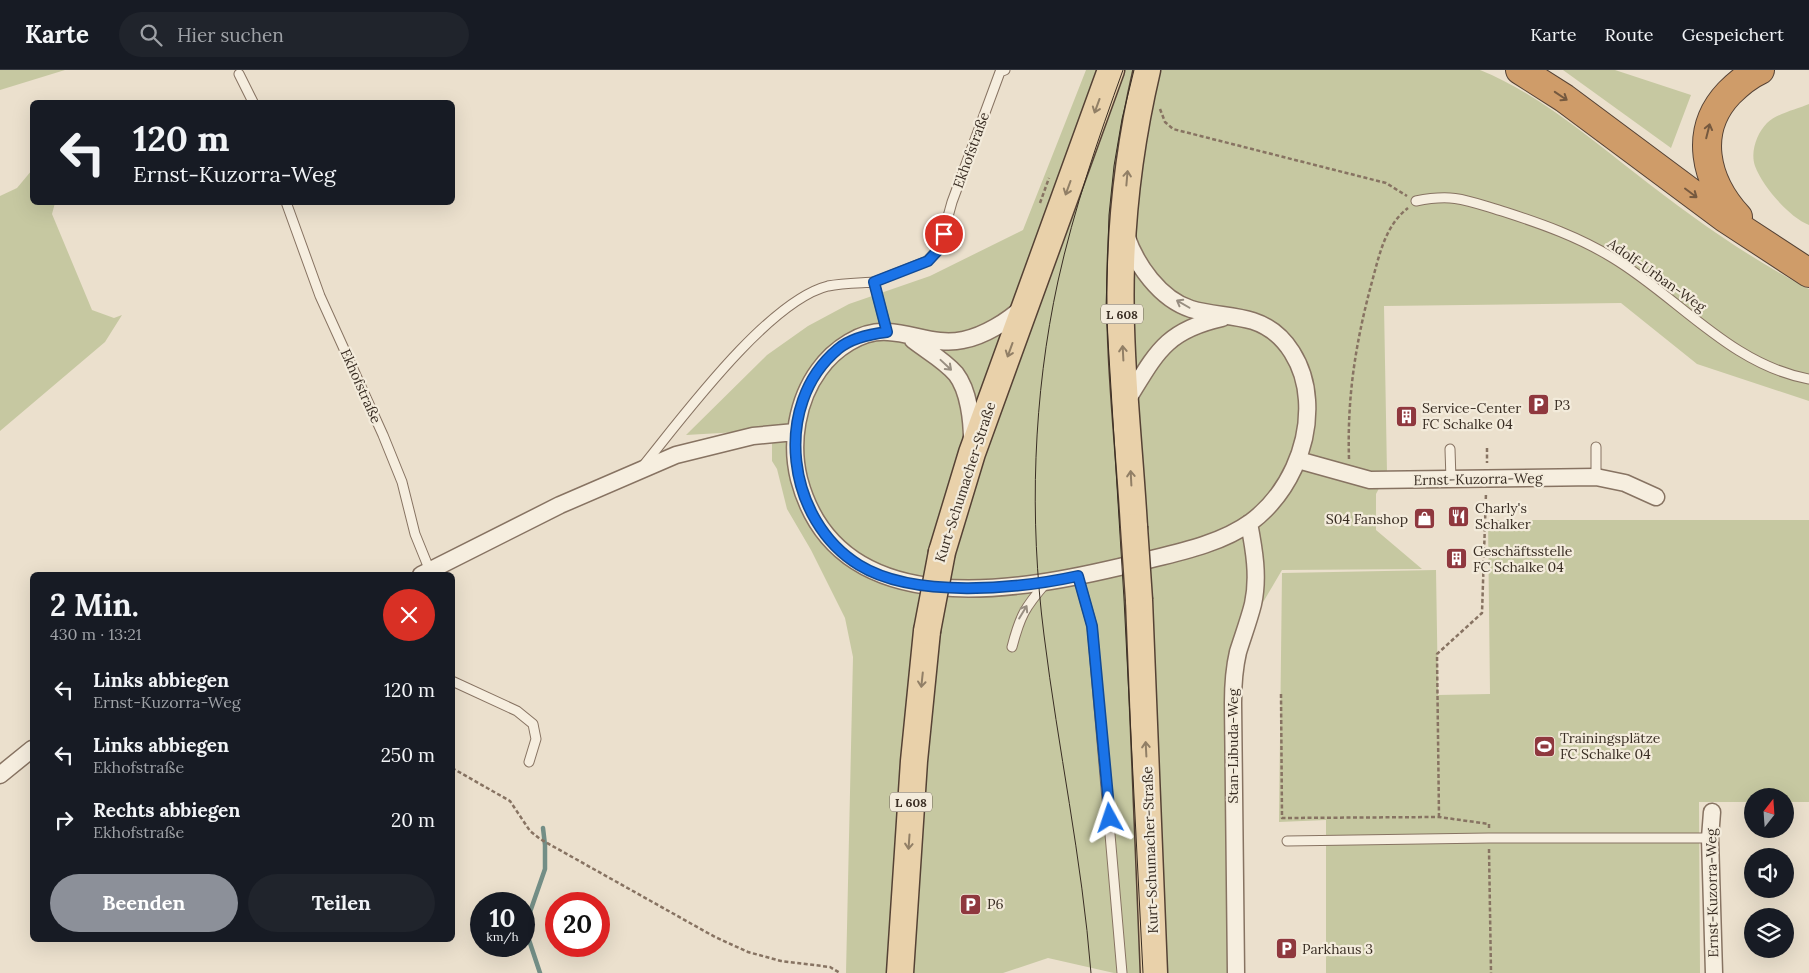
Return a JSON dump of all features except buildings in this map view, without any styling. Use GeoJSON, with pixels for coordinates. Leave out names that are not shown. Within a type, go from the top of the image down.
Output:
{"type":"FeatureCollection","features":[{"type":"Feature","properties":{"kind":"highway"},"geometry":{"type":"LineString","coordinates":[[1520,70],[1564,98],[1725,218],[1809,272]]}},
{"type":"Feature","properties":{"kind":"highway"},"geometry":{"type":"LineString","coordinates":[[1754,235],[1723,199],[1714,183],[1707,160],[1706,136],[1713,114],[1723,98],[1733,88],[1760,70]]}},
{"type":"Feature","properties":{"kind":"main road","name":"Kurt-Schumacher-Straße"},"geometry":{"type":"LineString","coordinates":[[900,973],[914,760],[927,631],[942,552],[972,454],[1111,70]]}},
{"type":"Feature","properties":{"kind":"main road","name":"Kurt-Schumacher-Straße"},"geometry":{"type":"LineString","coordinates":[[1147,70],[1129,164],[1123,226],[1122,349],[1139,600],[1154,973]]}},
{"type":"Feature","properties":{"kind":"street"},"geometry":{"type":"LineString","coordinates":[[1026,304],[1013,316],[986,332],[963,340],[934,341],[887,332],[863,336],[838,348],[818,370],[803,398],[795,432],[797,470],[804,498],[818,524],[836,546],[860,565],[895,579],[930,587],[987,588],[1047,583],[1176,552],[1216,539],[1249,523],[1280,491],[1298,460],[1306,427],[1307,400],[1302,373],[1293,352],[1279,337],[1256,322],[1189,308],[1168,296],[1150,280],[1128,242],[1123,226]]}},
{"type":"Feature","properties":{"kind":"street"},"geometry":{"type":"LineString","coordinates":[[1126,402],[1163,345],[1183,330],[1201,322],[1229,316]]}},
{"type":"Feature","properties":{"kind":"street"},"geometry":{"type":"LineString","coordinates":[[907,336],[942,360],[956,375],[967,402],[972,431],[972,454]]}},
{"type":"Feature","properties":{"kind":"street","name":"Ekhofstraße"},"geometry":{"type":"LineString","coordinates":[[427,572],[560,505],[641,468],[676,455],[754,436],[795,432]]}},
{"type":"Feature","properties":{"kind":"street","name":"Ernst-Kuzorra-Weg"},"geometry":{"type":"LineString","coordinates":[[1298,460],[1370,480],[1596,477],[1625,483],[1656,498]]}},
{"type":"Feature","properties":{"kind":"street","name":"Stan-Libuda-Weg"},"geometry":{"type":"LineString","coordinates":[[1236,973],[1233,694],[1238,654],[1253,603],[1256,583],[1255,558],[1249,523]]}},
{"type":"Feature","properties":{"kind":"street"},"geometry":{"type":"LineString","coordinates":[[0,775],[30,751]]}},
{"type":"Feature","properties":{"kind":"street","name":"Ernst-Kuzorra-Weg"},"geometry":{"type":"LineString","coordinates":[[1712,812],[1710,838],[1714,973]]}},
{"type":"Feature","properties":{"kind":"lane","name":"Ekhofstraße"},"geometry":{"type":"LineString","coordinates":[[641,468],[746,344],[775,316],[802,298],[828,286],[874,282],[928,261],[939,249],[952,202],[1000,72],[1005,70]]}},
{"type":"Feature","properties":{"kind":"lane"},"geometry":{"type":"LineString","coordinates":[[239,74],[252,100]]}},
{"type":"Feature","properties":{"kind":"lane","name":"Adolf-Urban-Weg"},"geometry":{"type":"LineString","coordinates":[[1416,201],[1435,197],[1455,197],[1555,228],[1614,258],[1736,349],[1767,365],[1809,379]]}},
{"type":"Feature","properties":{"kind":"lane","name":"Ekhofstraße"},"geometry":{"type":"LineString","coordinates":[[287,205],[320,296],[402,482],[425,572]]}},
{"type":"Feature","properties":{"kind":"lane"},"geometry":{"type":"LineString","coordinates":[[874,282],[887,332]]}},
{"type":"Feature","properties":{"kind":"lane"},"geometry":{"type":"LineString","coordinates":[[1596,447],[1596,477]]}},
{"type":"Feature","properties":{"kind":"lane"},"geometry":{"type":"LineString","coordinates":[[1450,450],[1451,480]]}},
{"type":"Feature","properties":{"kind":"lane"},"geometry":{"type":"LineString","coordinates":[[1078,576],[1092,626],[1122,973]]}},
{"type":"Feature","properties":{"kind":"lane"},"geometry":{"type":"LineString","coordinates":[[1012,647],[1019,618],[1030,601],[1047,583]]}},
{"type":"Feature","properties":{"kind":"lane"},"geometry":{"type":"LineString","coordinates":[[455,682],[518,711],[533,724],[536,739],[529,762]]}},
{"type":"Feature","properties":{"kind":"lane"},"geometry":{"type":"LineString","coordinates":[[1288,841],[1489,838],[1710,838]]}},
{"type":"Feature","properties":{"kind":"path"},"geometry":{"type":"LineString","coordinates":[[1158,106],[1165,122],[1173,129],[1386,183],[1416,201],[1396,218],[1382,246],[1362,317],[1353,362],[1348,417],[1350,475]]}},
{"type":"Feature","properties":{"kind":"path"},"geometry":{"type":"LineString","coordinates":[[1439,817],[1437,654],[1482,613],[1484,509],[1488,479],[1487,448]]}},
{"type":"Feature","properties":{"kind":"path"},"geometry":{"type":"LineString","coordinates":[[1281,694],[1282,818],[1439,817],[1489,824]]}},
{"type":"Feature","properties":{"kind":"path"},"geometry":{"type":"LineString","coordinates":[[455,770],[510,802],[530,830],[540,839],[715,937],[748,952],[781,961],[830,967],[840,973]]}},
{"type":"Feature","properties":{"kind":"path"},"geometry":{"type":"LineString","coordinates":[[1489,838],[1491,973]]}},
{"type":"Feature","properties":{"kind":"green space"},"geometry":{"type":"Polygon","coordinates":[[[0,70],[65,70],[0,90],[0,70]]]}},
{"type":"Feature","properties":{"kind":"green space"},"geometry":{"type":"Polygon","coordinates":[[[1086,70],[1480,70],[1501,79],[1560,116],[1719,235],[1786,277],[1809,289],[1809,401],[1697,364],[1621,303],[1384,306],[1387,473],[1376,494],[1376,530],[1422,569],[1282,570],[1248,628],[1233,676],[1236,973],[1114,973],[1048,958],[1003,973],[846,973],[853,657],[845,618],[811,550],[787,509],[777,469],[772,461],[772,430],[686,435],[767,355],[808,326],[849,304],[930,276],[1023,230],[1086,70]]]}},
{"type":"Feature","properties":{"kind":"green space"},"geometry":{"type":"Polygon","coordinates":[[[1563,70],[1615,70],[1691,95],[1671,148],[1563,70]]]}},
{"type":"Feature","properties":{"kind":"green space"},"geometry":{"type":"Polygon","coordinates":[[[1809,104],[1809,225],[1793,215],[1770,192],[1755,166],[1753,155],[1757,137],[1767,123],[1781,114],[1809,104]]]}},
{"type":"Feature","properties":{"kind":"green space"},"geometry":{"type":"Polygon","coordinates":[[[30,172],[30,205],[54,205],[52,214],[92,310],[114,318],[122,315],[105,342],[0,431],[0,196],[17,188],[30,172]]]}},
{"type":"Feature","properties":{"kind":"green space","name":"Trainingsplätze FC Schalke 04"},"geometry":{"type":"Polygon","coordinates":[[[1488,520],[1809,520],[1809,802],[1794,802],[1794,788],[1744,788],[1744,802],[1699,802],[1700,973],[1326,973],[1326,820],[1279,822],[1282,573],[1436,570],[1438,695],[1490,694],[1488,520]]]}},
{"type":"Feature","properties":{"kind":"waterway"},"geometry":{"type":"LineString","coordinates":[[540,973],[527,934],[530,912],[545,869],[543,828]]}},
{"type":"Feature","properties":{"kind":"tram line"},"geometry":{"type":"LineString","coordinates":[[1091,973],[1082,888],[1039,591],[1035,502],[1036,457],[1043,368],[1058,281],[1071,227],[1087,174],[1123,70]]}},
{"type":"Feature","properties":{"kind":"tram line"},"geometry":{"type":"LineString","coordinates":[[1134,70],[1122,119],[1114,166],[1109,215],[1106,308],[1124,599],[1143,973]]}},
{"type":"Feature","properties":{"kind":"place","name":"P3"},"geometry":{"type":"Point","coordinates":[1538,405]}},
{"type":"Feature","properties":{"kind":"place","name":"Service-Center FC Schalke 04"},"geometry":{"type":"Point","coordinates":[1406,416]}},
{"type":"Feature","properties":{"kind":"place","name":"Charly's Schalker"},"geometry":{"type":"Point","coordinates":[1459,516]}},
{"type":"Feature","properties":{"kind":"place","name":"S04 Fanshop"},"geometry":{"type":"Point","coordinates":[1424,519]}},
{"type":"Feature","properties":{"kind":"place","name":"Geschäftsstelle FC Schalke 04"},"geometry":{"type":"Point","coordinates":[1457,559]}},
{"type":"Feature","properties":{"kind":"place","name":"Trainingsplätze FC Schalke 04"},"geometry":{"type":"Point","coordinates":[1544,746]}},
{"type":"Feature","properties":{"kind":"place","name":"P6"},"geometry":{"type":"Point","coordinates":[971,904]}},
{"type":"Feature","properties":{"kind":"place","name":"Parkhaus 3"},"geometry":{"type":"Point","coordinates":[1286,949]}},
{"type":"Feature","properties":{"kind":"route"},"geometry":{"type":"LineString","coordinates":[[944,234],[939,249],[928,261],[874,282],[887,332],[863,336],[838,348],[818,370],[803,398],[795,432],[797,470],[804,498],[818,524],[836,546],[860,565],[895,579],[930,587],[987,588],[1047,583],[1078,576],[1092,626],[1110,818]]}}]}
